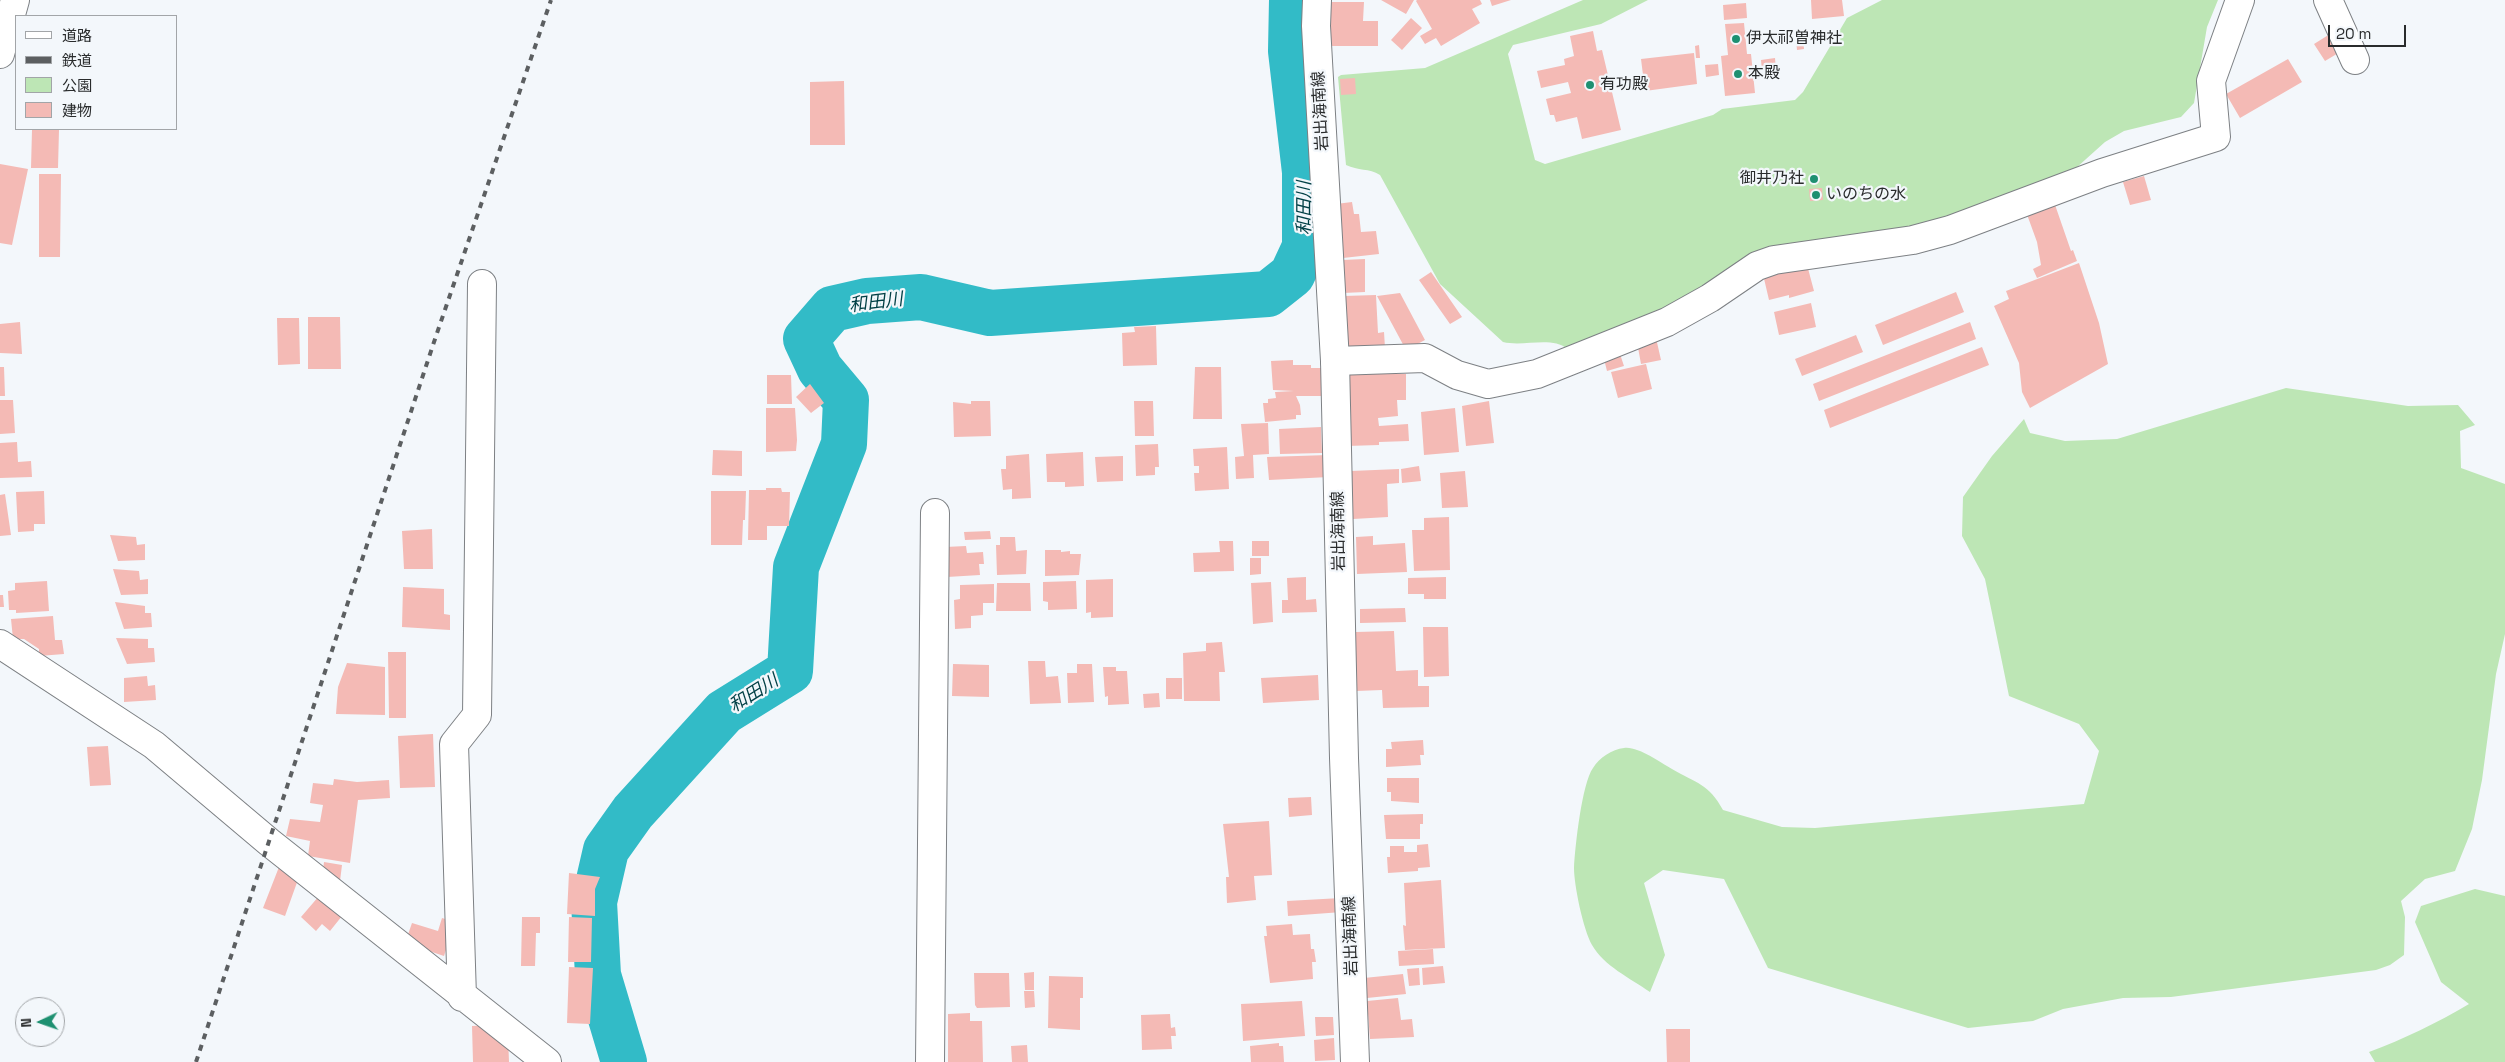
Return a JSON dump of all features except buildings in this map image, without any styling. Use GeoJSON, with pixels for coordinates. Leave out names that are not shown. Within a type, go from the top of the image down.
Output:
{"type":"FeatureCollection","features":[{"type":"Feature","properties":{"kind":"street"},"geometry":{"type":"LineString","coordinates":[[0,54],[15,0]]}},
{"type":"Feature","properties":{"kind":"street","name":"岩出海南線"},"geometry":{"type":"LineString","coordinates":[[1318,0],[1317,44],[1335,361],[1345,768],[1355,1062]]}},
{"type":"Feature","properties":{"kind":"street"},"geometry":{"type":"LineString","coordinates":[[1335,361],[1426,358],[1457,374],[1488,384],[1537,374],[1667,322],[1710,298],[1757,266],[1774,260],[1913,240],[1950,230],[2102,173],[2216,137],[2211,81],[2240,0]]}},
{"type":"Feature","properties":{"kind":"street"},"geometry":{"type":"LineString","coordinates":[[2328,0],[2355,60]]}},
{"type":"Feature","properties":{"kind":"street"},"geometry":{"type":"LineString","coordinates":[[462,997],[454,744],[477,715],[482,284]]}},
{"type":"Feature","properties":{"kind":"street"},"geometry":{"type":"LineString","coordinates":[[930,1062],[935,513]]}},
{"type":"Feature","properties":{"kind":"street"},"geometry":{"type":"LineString","coordinates":[[0,644],[154,745],[270,842],[462,997],[546,1062]]}},
{"type":"Feature","properties":{"kind":"green space"},"geometry":{"type":"Polygon","coordinates":[[[1583,0],[1648,0],[1601,24],[1513,45],[1508,54],[1535,160],[1545,164],[1713,115],[1722,109],[1795,100],[1803,92],[1847,18],[1882,0],[2218,0],[2207,27],[2194,103],[2181,117],[2124,131],[2105,142],[2066,177],[1944,218],[1884,233],[1753,253],[1701,289],[1644,320],[1567,349],[1561,345],[1546,342],[1503,342],[1440,284],[1380,175],[1372,171],[1346,165],[1338,77],[1341,75],[1425,68],[1583,0]]]}},
{"type":"Feature","properties":{"kind":"green space"},"geometry":{"type":"Polygon","coordinates":[[[2286,388],[2408,406],[2458,405],[2475,425],[2460,431],[2461,468],[2505,484],[2505,634],[2496,674],[2482,780],[2472,829],[2455,871],[2425,879],[2401,901],[2405,917],[2404,955],[2390,965],[2376,970],[2171,997],[2123,998],[2063,1009],[2033,1021],[1968,1028],[1768,968],[1724,879],[1663,870],[1644,883],[1665,955],[1650,992],[1618,971],[1597,952],[1585,929],[1577,896],[1574,876],[1576,846],[1582,801],[1589,776],[1602,758],[1610,752],[1619,749],[1636,749],[1695,781],[1707,789],[1723,810],[1782,827],[1815,828],[2084,804],[2099,751],[2079,724],[2009,696],[1985,579],[1962,536],[1963,497],[1992,456],[2024,419],[2030,433],[2065,441],[2117,439],[2286,388]]]}},
{"type":"Feature","properties":{"kind":"green space"},"geometry":{"type":"Polygon","coordinates":[[[2475,889],[2505,896],[2505,1062],[2375,1062],[2369,1052],[2445,1018],[2469,1004],[2441,982],[2415,922],[2421,906],[2475,889]]]}},
{"type":"Feature","properties":{"kind":"waterway","name":"和田川"},"geometry":{"type":"LineString","coordinates":[[624,1062],[598,975],[594,902],[606,850],[633,812],[724,712],[790,671],[796,567],[844,444],[846,400],[820,369],[806,339],[832,309],[867,301],[921,297],[990,313],[1268,294],[1292,275],[1305,247],[1305,172],[1291,51],[1292,0]]}},
{"type":"Feature","properties":{"kind":"railway"},"geometry":{"type":"LineString","coordinates":[[196,1062],[436,336],[551,0]]}},
{"type":"Feature","properties":{"kind":"place","name":"伊太祁曽神社"},"geometry":{"type":"Point","coordinates":[1736,39]}},
{"type":"Feature","properties":{"kind":"place","name":"本殿"},"geometry":{"type":"Point","coordinates":[1738,74]}},
{"type":"Feature","properties":{"kind":"place","name":"有功殿"},"geometry":{"type":"Point","coordinates":[1590,85]}},
{"type":"Feature","properties":{"kind":"place","name":"御井乃社"},"geometry":{"type":"Point","coordinates":[1814,179]}},
{"type":"Feature","properties":{"kind":"place","name":"いのちの水"},"geometry":{"type":"Point","coordinates":[1816,195]}}]}
